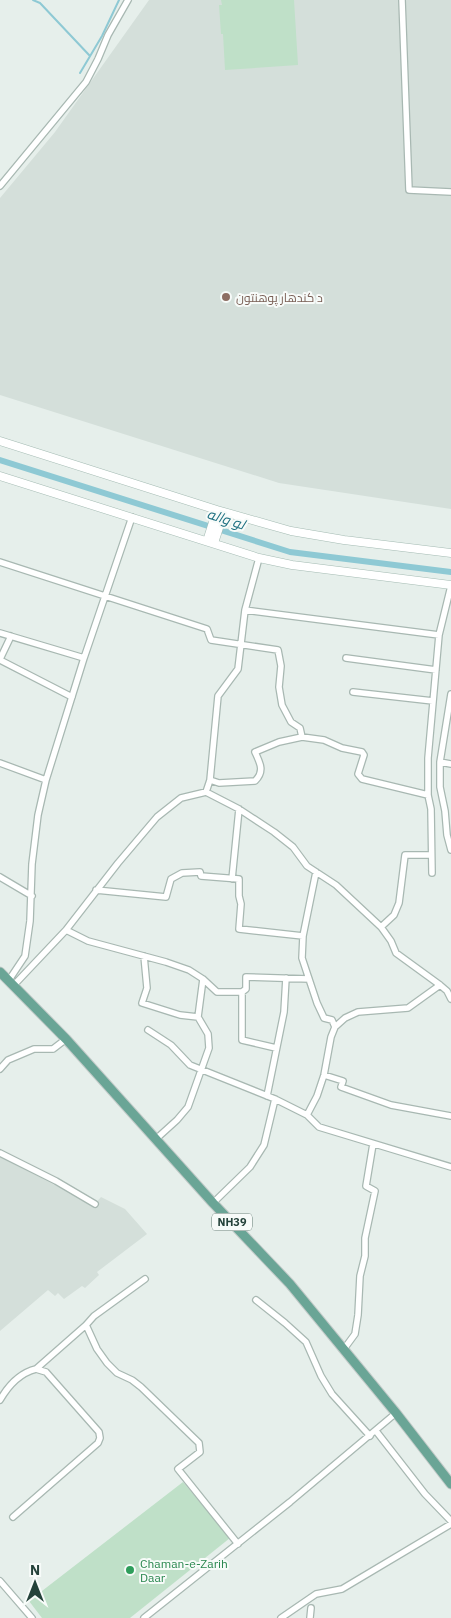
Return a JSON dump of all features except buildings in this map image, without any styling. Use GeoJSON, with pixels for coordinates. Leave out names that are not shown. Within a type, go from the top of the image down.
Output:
{"type":"FeatureCollection","features":[{"type":"Feature","properties":{"kind":"main road","name":"NH39"},"geometry":{"type":"LineString","coordinates":[[0,972],[66,1039],[213,1203],[290,1284],[396,1412],[451,1484]]}},
{"type":"Feature","properties":{"kind":"street"},"geometry":{"type":"LineString","coordinates":[[0,186],[86,82],[98,60],[108,35],[128,0]]}},
{"type":"Feature","properties":{"kind":"street"},"geometry":{"type":"LineString","coordinates":[[402,0],[409,190],[451,192]]}},
{"type":"Feature","properties":{"kind":"street"},"geometry":{"type":"LineString","coordinates":[[0,441],[220,511],[291,531],[451,554]]}},
{"type":"Feature","properties":{"kind":"street"},"geometry":{"type":"LineString","coordinates":[[0,476],[259,558],[292,565],[451,586],[439,635],[428,758],[432,873]]}},
{"type":"Feature","properties":{"kind":"street"},"geometry":{"type":"LineString","coordinates":[[211,542],[220,511]]}},
{"type":"Feature","properties":{"kind":"street"},"geometry":{"type":"LineString","coordinates":[[11,983],[24,956],[32,896],[32,864],[37,824],[46,780],[84,658],[132,517]]}},
{"type":"Feature","properties":{"kind":"street"},"geometry":{"type":"LineString","coordinates":[[206,792],[210,780],[218,696],[238,669],[245,610],[259,558]]}},
{"type":"Feature","properties":{"kind":"street"},"geometry":{"type":"LineString","coordinates":[[0,562],[207,629],[211,640],[278,650],[281,666],[279,687],[282,705],[291,722],[300,728],[302,737]]}},
{"type":"Feature","properties":{"kind":"street"},"geometry":{"type":"LineString","coordinates":[[245,610],[439,635]]}},
{"type":"Feature","properties":{"kind":"street"},"geometry":{"type":"LineString","coordinates":[[0,633],[84,658]]}},
{"type":"Feature","properties":{"kind":"street"},"geometry":{"type":"LineString","coordinates":[[11,636],[0,659],[72,697]]}},
{"type":"Feature","properties":{"kind":"street"},"geometry":{"type":"LineString","coordinates":[[346,658],[436,670]]}},
{"type":"Feature","properties":{"kind":"street"},"geometry":{"type":"LineString","coordinates":[[353,692],[433,701]]}},
{"type":"Feature","properties":{"kind":"street"},"geometry":{"type":"LineString","coordinates":[[451,694],[440,762],[440,787],[451,850]]}},
{"type":"Feature","properties":{"kind":"street"},"geometry":{"type":"LineString","coordinates":[[210,780],[219,783],[255,781],[260,775],[262,766],[255,752],[279,742],[302,737],[324,740],[342,748],[362,752],[364,755],[358,774],[362,779],[428,795]]}},
{"type":"Feature","properties":{"kind":"street"},"geometry":{"type":"LineString","coordinates":[[440,762],[451,764]]}},
{"type":"Feature","properties":{"kind":"street"},"geometry":{"type":"LineString","coordinates":[[0,763],[46,780]]}},
{"type":"Feature","properties":{"kind":"street"},"geometry":{"type":"LineString","coordinates":[[11,983],[66,930],[96,890],[157,817],[181,798],[206,792],[238,809],[274,832],[293,847],[307,866],[336,885],[381,927],[396,953],[440,985],[447,991],[451,999]]}},
{"type":"Feature","properties":{"kind":"street"},"geometry":{"type":"LineString","coordinates":[[232,878],[238,809]]}},
{"type":"Feature","properties":{"kind":"street"},"geometry":{"type":"LineString","coordinates":[[381,927],[394,915],[399,903],[405,855],[431,855]]}},
{"type":"Feature","properties":{"kind":"street"},"geometry":{"type":"LineString","coordinates":[[96,890],[166,897],[170,879],[182,873],[200,872],[200,876],[238,879],[241,904],[239,929],[303,936]]}},
{"type":"Feature","properties":{"kind":"street"},"geometry":{"type":"LineString","coordinates":[[316,872],[303,936],[302,958],[324,1018],[334,1024]]}},
{"type":"Feature","properties":{"kind":"street"},"geometry":{"type":"LineString","coordinates":[[0,877],[32,896]]}},
{"type":"Feature","properties":{"kind":"street"},"geometry":{"type":"LineString","coordinates":[[66,930],[88,941],[190,970],[218,992],[242,992],[246,989],[246,977],[309,979]]}},
{"type":"Feature","properties":{"kind":"street"},"geometry":{"type":"LineString","coordinates":[[144,956],[147,988],[142,1003],[180,1016],[198,1017]]}},
{"type":"Feature","properties":{"kind":"street"},"geometry":{"type":"LineString","coordinates":[[267,1096],[284,1012],[286,978]]}},
{"type":"Feature","properties":{"kind":"street"},"geometry":{"type":"LineString","coordinates":[[156,1139],[188,1107],[209,1048],[208,1034],[198,1017],[203,979]]}},
{"type":"Feature","properties":{"kind":"street"},"geometry":{"type":"LineString","coordinates":[[307,1115],[318,1096],[334,1024],[358,1012],[408,1008],[440,985]]}},
{"type":"Feature","properties":{"kind":"street"},"geometry":{"type":"LineString","coordinates":[[242,992],[242,1040],[276,1048]]}},
{"type":"Feature","properties":{"kind":"street"},"geometry":{"type":"LineString","coordinates":[[148,1030],[171,1045],[190,1065],[275,1099],[307,1115],[319,1127],[451,1167]]}},
{"type":"Feature","properties":{"kind":"street"},"geometry":{"type":"LineString","coordinates":[[0,1069],[8,1060],[34,1050],[53,1049],[66,1039]]}},
{"type":"Feature","properties":{"kind":"street"},"geometry":{"type":"LineString","coordinates":[[324,1075],[344,1081],[341,1087],[390,1105],[451,1116]]}},
{"type":"Feature","properties":{"kind":"street"},"geometry":{"type":"LineString","coordinates":[[213,1203],[250,1167],[264,1145],[275,1099]]}},
{"type":"Feature","properties":{"kind":"street"},"geometry":{"type":"LineString","coordinates":[[344,1349],[355,1334],[358,1315],[360,1276],[365,1256],[364,1238],[375,1191],[366,1186],[373,1144]]}},
{"type":"Feature","properties":{"kind":"street"},"geometry":{"type":"LineString","coordinates":[[0,1153],[56,1181],[95,1204]]}},
{"type":"Feature","properties":{"kind":"street"},"geometry":{"type":"LineString","coordinates":[[0,1400],[7,1388],[28,1371],[36,1369],[94,1316],[146,1280]]}},
{"type":"Feature","properties":{"kind":"street"},"geometry":{"type":"LineString","coordinates":[[256,1300],[306,1342],[321,1376],[332,1394],[370,1436]]}},
{"type":"Feature","properties":{"kind":"street"},"geometry":{"type":"LineString","coordinates":[[86,1325],[97,1349],[108,1363],[118,1373],[141,1387],[199,1443],[200,1452],[178,1469],[238,1544]]}},
{"type":"Feature","properties":{"kind":"street"},"geometry":{"type":"LineString","coordinates":[[13,1517],[98,1443],[100,1438],[99,1432],[46,1372],[36,1369]]}},
{"type":"Feature","properties":{"kind":"street"},"geometry":{"type":"LineString","coordinates":[[144,1618],[238,1544],[376,1431],[396,1412]]}},
{"type":"Feature","properties":{"kind":"street"},"geometry":{"type":"LineString","coordinates":[[281,1618],[316,1594],[342,1589],[451,1523],[425,1494],[376,1431]]}},
{"type":"Feature","properties":{"kind":"street"},"geometry":{"type":"LineString","coordinates":[[0,1581],[32,1618]]}},
{"type":"Feature","properties":{"kind":"street"},"geometry":{"type":"LineString","coordinates":[[310,1618],[311,1608]]}},
{"type":"Feature","properties":{"kind":"shaded area","name":"د کندهار پوهنتون"},"geometry":{"type":"Polygon","coordinates":[[[149,0],[451,0],[451,509],[279,483],[0,395],[0,198],[55,132],[149,0]]]}},
{"type":"Feature","properties":{"kind":"shaded area"},"geometry":{"type":"Polygon","coordinates":[[[0,1157],[94,1205],[101,1197],[125,1209],[147,1234],[97,1272],[99,1275],[85,1288],[82,1286],[64,1299],[58,1293],[55,1296],[48,1290],[0,1331],[0,1157]]]}},
{"type":"Feature","properties":{"kind":"green space"},"geometry":{"type":"Polygon","coordinates":[[[221,0],[294,0],[298,65],[225,70],[219,5],[222,5],[221,0]]]}},
{"type":"Feature","properties":{"kind":"green space","name":"Chaman-e-Zarih Daar"},"geometry":{"type":"Polygon","coordinates":[[[183,1482],[230,1538],[130,1618],[42,1618],[29,1601],[183,1482]]]}},
{"type":"Feature","properties":{"kind":"waterway"},"geometry":{"type":"LineString","coordinates":[[33,0],[40,3],[90,56]]}},
{"type":"Feature","properties":{"kind":"waterway"},"geometry":{"type":"LineString","coordinates":[[80,73],[102,36],[119,0]]}},
{"type":"Feature","properties":{"kind":"waterway","name":"لو واله"},"geometry":{"type":"LineString","coordinates":[[0,460],[290,552],[451,572]]}},
{"type":"Feature","properties":{"kind":"place","name":"د کندهار پوهنتون"},"geometry":{"type":"Point","coordinates":[226,297]}},
{"type":"Feature","properties":{"kind":"place","name":"Chaman-e-Zarih Daar"},"geometry":{"type":"Point","coordinates":[130,1570]}}]}
